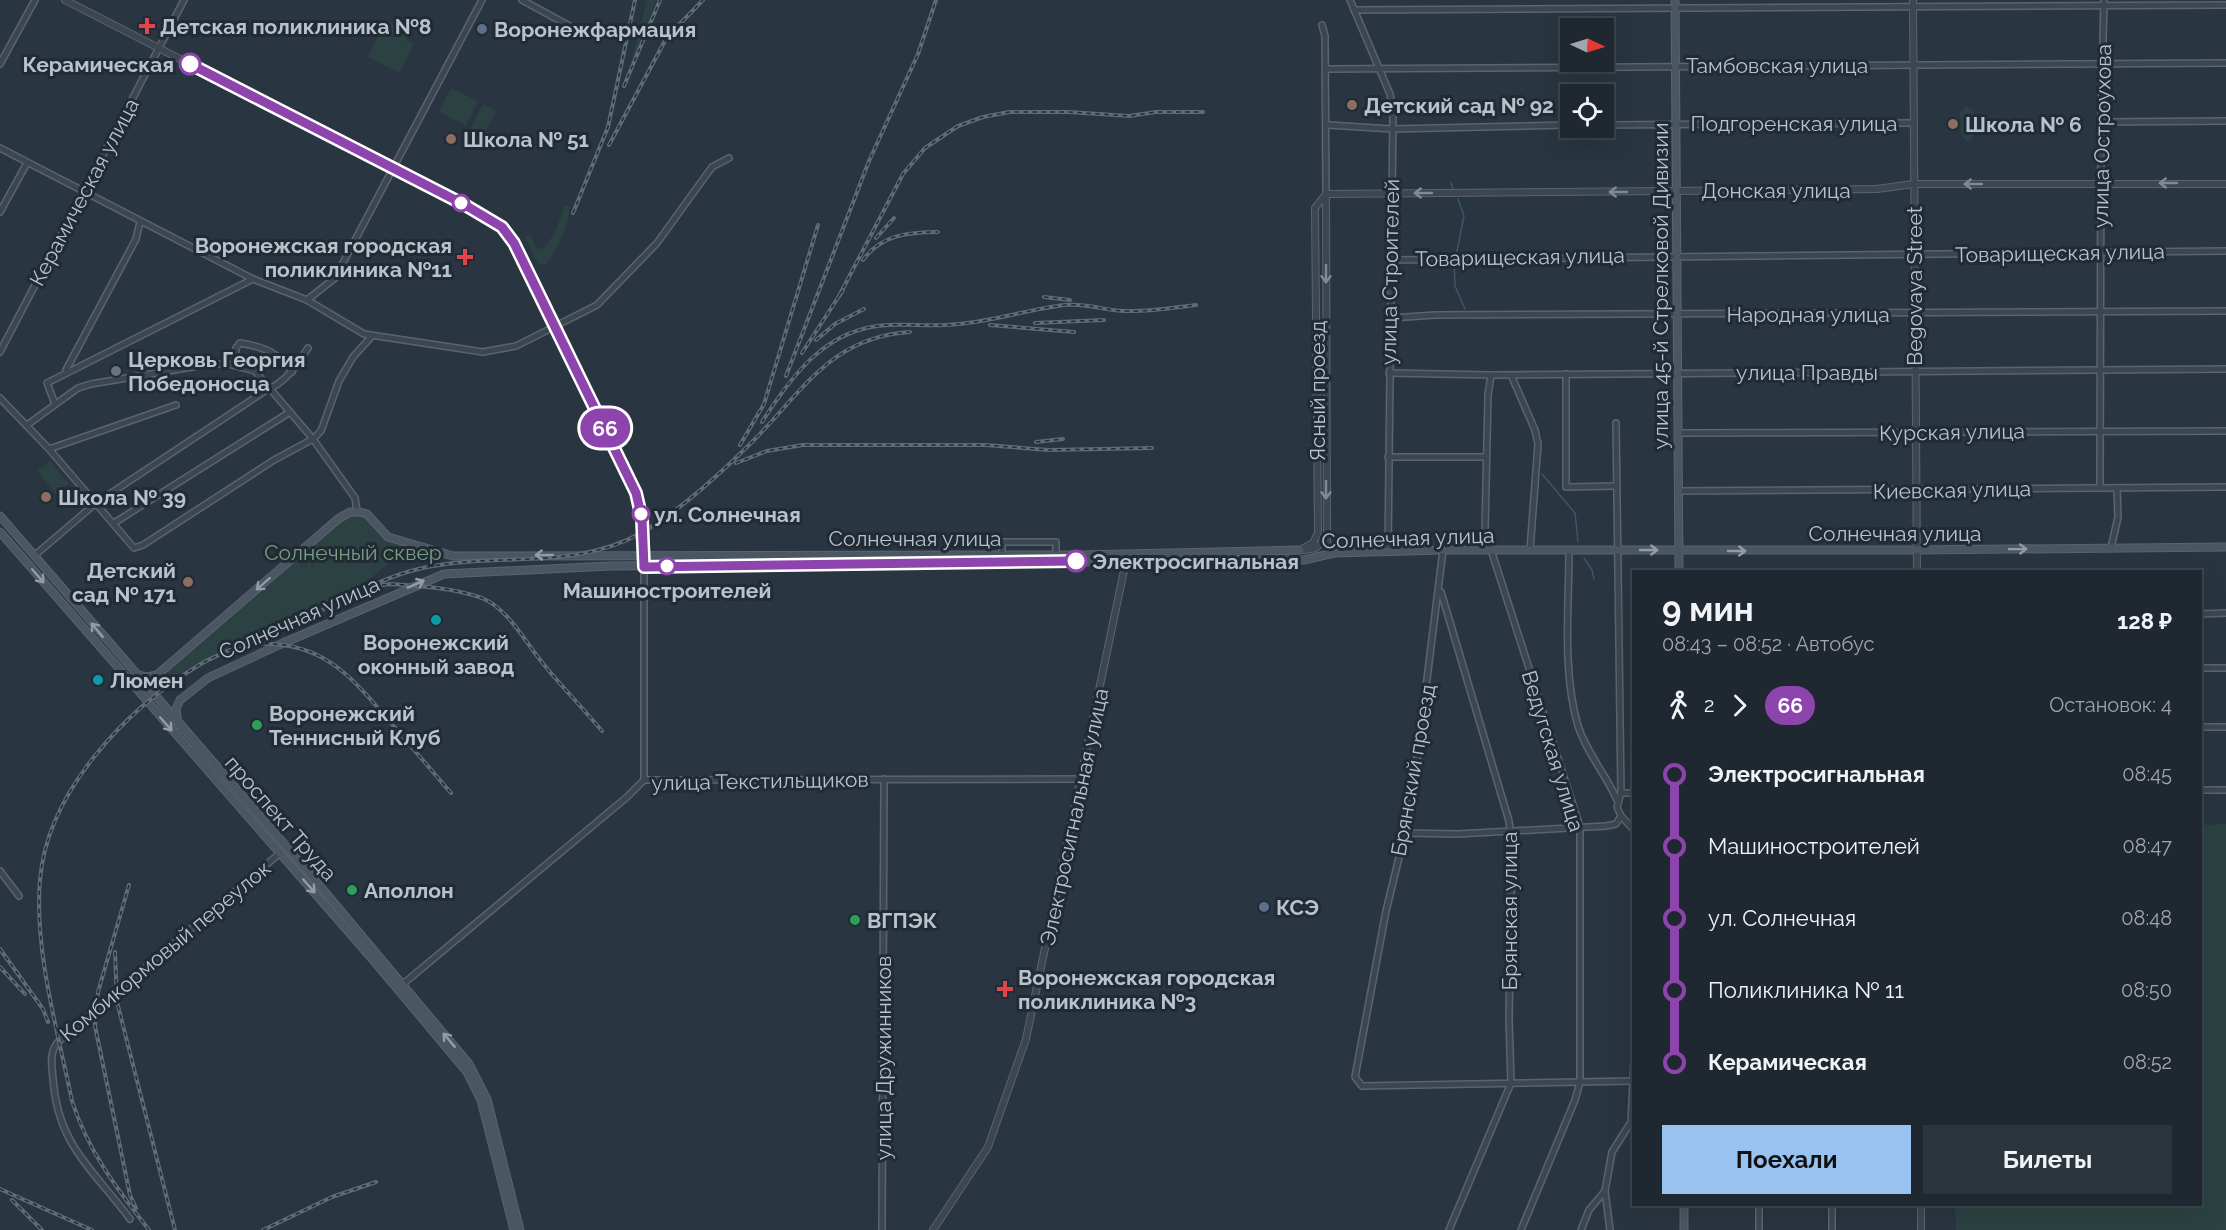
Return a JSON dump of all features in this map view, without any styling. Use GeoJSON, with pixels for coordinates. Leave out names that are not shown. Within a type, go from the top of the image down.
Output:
{"type":"FeatureCollection","features":[{"type":"Feature","properties":{"kind":"main road","name":"улица 45-й Стрелковой Дивизии"},"geometry":{"type":"LineString","coordinates":[[1675,4],[1679,570]]}},
{"type":"Feature","properties":{"kind":"main road","name":"Солнечная улица"},"geometry":{"type":"LineString","coordinates":[[135,674],[147,677],[157,675],[338,519],[357,511],[367,514],[388,537],[453,556],[1002,554],[1304,560],[1334,553],[1443,550],[1679,551],[2226,547]]}},
{"type":"Feature","properties":{"kind":"main road","name":"проспект Труда"},"geometry":{"type":"LineString","coordinates":[[0,516],[284,851],[467,1072],[477,1089],[520,1230]]}},
{"type":"Feature","properties":{"kind":"main road"},"geometry":{"type":"LineString","coordinates":[[1,533],[8,534],[9,527]]}},
{"type":"Feature","properties":{"kind":"main road","name":"проспект Труда"},"geometry":{"type":"LineString","coordinates":[[1,533],[403,984],[475,1073],[487,1099],[514,1230]]}},
{"type":"Feature","properties":{"kind":"main road"},"geometry":{"type":"LineString","coordinates":[[21,557],[22,550],[32,553]]}},
{"type":"Feature","properties":{"kind":"main road","name":"Солнечная улица"},"geometry":{"type":"LineString","coordinates":[[178,725],[176,709],[180,700],[208,678],[444,574],[644,567],[1126,558],[1300,550]]}},
{"type":"Feature","properties":{"kind":"main road"},"geometry":{"type":"LineString","coordinates":[[571,555],[571,569]]}},
{"type":"Feature","properties":{"kind":"main road"},"geometry":{"type":"LineString","coordinates":[[397,990],[403,984]]}},
{"type":"Feature","properties":{"kind":"main road"},"geometry":{"type":"LineString","coordinates":[[1684,1206],[1684,1230]]}},
{"type":"Feature","properties":{"kind":"street"},"geometry":{"type":"LineString","coordinates":[[0,64],[35,0]]}},
{"type":"Feature","properties":{"kind":"street"},"geometry":{"type":"LineString","coordinates":[[64,0],[465,205],[502,227],[514,243],[636,493],[641,513],[644,556],[644,780]]}},
{"type":"Feature","properties":{"kind":"street","name":"Керамическая улица"},"geometry":{"type":"LineString","coordinates":[[0,352],[184,0]]}},
{"type":"Feature","properties":{"kind":"street"},"geometry":{"type":"LineString","coordinates":[[307,300],[335,278],[482,0]]}},
{"type":"Feature","properties":{"kind":"street"},"geometry":{"type":"LineString","coordinates":[[522,0],[577,30]]}},
{"type":"Feature","properties":{"kind":"street","name":"улица Строителей"},"geometry":{"type":"LineString","coordinates":[[1350,0],[1390,94],[1392,129],[1388,552]]}},
{"type":"Feature","properties":{"kind":"street","name":"Begovaya Street"},"geometry":{"type":"LineString","coordinates":[[1913,3],[1917,570]]}},
{"type":"Feature","properties":{"kind":"street","name":"улица Остроухова"},"geometry":{"type":"LineString","coordinates":[[2100,488],[2101,122],[2104,3]]}},
{"type":"Feature","properties":{"kind":"street"},"geometry":{"type":"LineString","coordinates":[[1354,10],[1675,4],[2226,5]]}},
{"type":"Feature","properties":{"kind":"street","name":"Ясный проезд"},"geometry":{"type":"LineString","coordinates":[[1322,25],[1327,69],[1328,125],[1326,194],[1327,546],[1334,553]]}},
{"type":"Feature","properties":{"kind":"street","name":"Тамбовская улица"},"geometry":{"type":"LineString","coordinates":[[1327,69],[2226,63]]}},
{"type":"Feature","properties":{"kind":"street"},"geometry":{"type":"LineString","coordinates":[[2101,122],[2226,121]]}},
{"type":"Feature","properties":{"kind":"street","name":"Подгоренская улица"},"geometry":{"type":"LineString","coordinates":[[1614,125],[1913,123]]}},
{"type":"Feature","properties":{"kind":"street"},"geometry":{"type":"LineString","coordinates":[[1328,125],[1392,129],[1560,125]]}},
{"type":"Feature","properties":{"kind":"street"},"geometry":{"type":"LineString","coordinates":[[0,148],[253,279],[307,300],[371,337],[483,352],[516,346],[556,328],[597,305],[657,243],[705,174],[721,160],[729,158]]}},
{"type":"Feature","properties":{"kind":"street"},"geometry":{"type":"LineString","coordinates":[[0,212],[27,163]]}},
{"type":"Feature","properties":{"kind":"street","name":"Донская улица"},"geometry":{"type":"LineString","coordinates":[[1326,194],[1877,189],[1913,184],[2226,184]]}},
{"type":"Feature","properties":{"kind":"street","name":"Ясный проезд"},"geometry":{"type":"LineString","coordinates":[[1300,550],[1312,543],[1318,533],[1315,207],[1326,194]]}},
{"type":"Feature","properties":{"kind":"street"},"geometry":{"type":"LineString","coordinates":[[66,371],[136,239],[140,222]]}},
{"type":"Feature","properties":{"kind":"street"},"geometry":{"type":"LineString","coordinates":[[1316,234],[1326,249]]}},
{"type":"Feature","properties":{"kind":"street","name":"Товарищеская улица"},"geometry":{"type":"LineString","coordinates":[[1390,260],[1677,255],[2226,251]]}},
{"type":"Feature","properties":{"kind":"street"},"geometry":{"type":"LineString","coordinates":[[55,404],[46,382],[253,279]]}},
{"type":"Feature","properties":{"kind":"street","name":"Народная улица"},"geometry":{"type":"LineString","coordinates":[[1390,318],[1436,315],[2226,311]]}},
{"type":"Feature","properties":{"kind":"street"},"geometry":{"type":"LineString","coordinates":[[0,398],[49,449],[134,548],[143,545],[274,460],[313,439],[321,431],[339,381],[353,357],[371,337]]}},
{"type":"Feature","properties":{"kind":"street"},"geometry":{"type":"LineString","coordinates":[[236,365],[236,348],[240,343],[264,346],[292,372]]}},
{"type":"Feature","properties":{"kind":"street"},"geometry":{"type":"LineString","coordinates":[[32,553],[96,503],[265,391],[273,389],[292,372],[308,348]]}},
{"type":"Feature","properties":{"kind":"street"},"geometry":{"type":"LineString","coordinates":[[27,425],[78,388],[91,384],[210,364],[236,365],[255,371],[273,389],[313,439],[355,498],[357,511]]}},
{"type":"Feature","properties":{"kind":"street","name":"улица Правды"},"geometry":{"type":"LineString","coordinates":[[1389,373],[1511,375],[2226,369]]}},
{"type":"Feature","properties":{"kind":"street"},"geometry":{"type":"LineString","coordinates":[[1566,374],[1566,487],[1617,486]]}},
{"type":"Feature","properties":{"kind":"street","name":"Ведугская улица"},"geometry":{"type":"LineString","coordinates":[[1491,375],[1488,394],[1484,523],[1580,827],[1580,1082],[1575,1100],[1521,1230]]}},
{"type":"Feature","properties":{"kind":"street"},"geometry":{"type":"LineString","coordinates":[[1511,375],[1535,430],[1538,444],[1530,550]]}},
{"type":"Feature","properties":{"kind":"street"},"geometry":{"type":"LineString","coordinates":[[49,449],[176,405]]}},
{"type":"Feature","properties":{"kind":"street"},"geometry":{"type":"LineString","coordinates":[[114,523],[290,412]]}},
{"type":"Feature","properties":{"kind":"street"},"geometry":{"type":"LineString","coordinates":[[1616,423],[1621,793],[1617,800]]}},
{"type":"Feature","properties":{"kind":"street","name":"Курская улица"},"geometry":{"type":"LineString","coordinates":[[1678,433],[2226,430]]}},
{"type":"Feature","properties":{"kind":"street"},"geometry":{"type":"LineString","coordinates":[[1388,458],[1486,457]]}},
{"type":"Feature","properties":{"kind":"street","name":"Киевская улица"},"geometry":{"type":"LineString","coordinates":[[1678,491],[2226,487]]}},
{"type":"Feature","properties":{"kind":"street"},"geometry":{"type":"LineString","coordinates":[[2110,548],[2118,517],[2117,488]]}},
{"type":"Feature","properties":{"kind":"street"},"geometry":{"type":"LineString","coordinates":[[1300,550],[1316,548],[1324,543],[1327,535]]}},
{"type":"Feature","properties":{"kind":"street"},"geometry":{"type":"LineString","coordinates":[[1002,554],[1002,542],[1056,542],[1056,555]]}},
{"type":"Feature","properties":{"kind":"street","name":"Брянский проезд"},"geometry":{"type":"LineString","coordinates":[[1443,550],[1440,590],[1411,808],[1355,1068],[1358,1082],[1362,1086],[1511,1083]]}},
{"type":"Feature","properties":{"kind":"street"},"geometry":{"type":"LineString","coordinates":[[1569,550],[1569,669],[1578,726],[1591,758],[1610,785],[1621,816],[1632,828]]}},
{"type":"Feature","properties":{"kind":"street","name":"Электросигнальная улица"},"geometry":{"type":"LineString","coordinates":[[933,1230],[988,1147],[1026,1039],[1082,779],[1126,558]]}},
{"type":"Feature","properties":{"kind":"street","name":"Брянская улица"},"geometry":{"type":"LineString","coordinates":[[1440,590],[1511,830],[1511,1083],[1449,1230]]}},
{"type":"Feature","properties":{"kind":"street"},"geometry":{"type":"LineString","coordinates":[[2202,614],[2226,613]]}},
{"type":"Feature","properties":{"kind":"street"},"geometry":{"type":"LineString","coordinates":[[2202,668],[2226,669]]}},
{"type":"Feature","properties":{"kind":"street"},"geometry":{"type":"LineString","coordinates":[[2202,728],[2226,727]]}},
{"type":"Feature","properties":{"kind":"street","name":"улица Дружинников"},"geometry":{"type":"LineString","coordinates":[[882,1230],[884,779]]}},
{"type":"Feature","properties":{"kind":"street","name":"улица Текстильщиков"},"geometry":{"type":"LineString","coordinates":[[403,984],[627,797],[644,780],[1082,779]]}},
{"type":"Feature","properties":{"kind":"street"},"geometry":{"type":"LineString","coordinates":[[2202,790],[2226,790]]}},
{"type":"Feature","properties":{"kind":"street"},"geometry":{"type":"LineString","coordinates":[[1621,793],[1632,793]]}},
{"type":"Feature","properties":{"kind":"street"},"geometry":{"type":"LineString","coordinates":[[1404,833],[1457,834],[1580,827],[1616,824],[1621,816]]}},
{"type":"Feature","properties":{"kind":"street","name":"Комбикормовый переулок"},"geometry":{"type":"LineString","coordinates":[[130,1219],[85,1164],[62,1127],[54,1090],[51,1051],[57,1043],[284,851]]}},
{"type":"Feature","properties":{"kind":"street"},"geometry":{"type":"LineString","coordinates":[[0,871],[19,896]]}},
{"type":"Feature","properties":{"kind":"street"},"geometry":{"type":"LineString","coordinates":[[1511,1083],[1632,1081]]}},
{"type":"Feature","properties":{"kind":"street"},"geometry":{"type":"LineString","coordinates":[[1610,1230],[1605,1191],[1612,1152],[1631,1122],[1632,1102]]}},
{"type":"Feature","properties":{"kind":"street"},"geometry":{"type":"LineString","coordinates":[[1581,1230],[1589,1210],[1605,1191]]}},
{"type":"Feature","properties":{"kind":"street"},"geometry":{"type":"LineString","coordinates":[[1759,1206],[1760,1230]]}},
{"type":"Feature","properties":{"kind":"street"},"geometry":{"type":"LineString","coordinates":[[1832,1206],[1832,1230]]}},
{"type":"Feature","properties":{"kind":"street"},"geometry":{"type":"LineString","coordinates":[[1921,1206],[1921,1230]]}},
{"type":"Feature","properties":{"kind":"green space"},"geometry":{"type":"Polygon","coordinates":[[[647,0],[656,0],[635,60],[632,59],[647,0]]]}},
{"type":"Feature","properties":{"kind":"green space"},"geometry":{"type":"Polygon","coordinates":[[[386,20],[407,30],[407,40],[414,43],[400,73],[368,57],[386,20]]]}},
{"type":"Feature","properties":{"kind":"green space"},"geometry":{"type":"Polygon","coordinates":[[[451,88],[478,101],[466,126],[439,112],[451,88]]]}},
{"type":"Feature","properties":{"kind":"green space"},"geometry":{"type":"Polygon","coordinates":[[[483,104],[496,111],[482,138],[469,131],[483,104]]]}},
{"type":"Feature","properties":{"kind":"green space"},"geometry":{"type":"Polygon","coordinates":[[[1967,106],[1974,112],[1974,135],[1968,142],[1961,135],[1960,112],[1967,106]]]}},
{"type":"Feature","properties":{"kind":"green space"},"geometry":{"type":"Polygon","coordinates":[[[565,205],[570,207],[562,238],[545,265],[538,264],[525,237],[530,235],[537,248],[543,249],[555,233],[565,205]]]}},
{"type":"Feature","properties":{"kind":"green space"},"geometry":{"type":"Polygon","coordinates":[[[50,461],[69,484],[56,494],[37,471],[50,461]]]}},
{"type":"Feature","properties":{"kind":"green space","name":"Солнечный сквер"},"geometry":{"type":"Polygon","coordinates":[[[352,514],[364,515],[382,535],[412,545],[362,585],[188,668],[173,679],[166,670],[339,521],[352,514]]]}},
{"type":"Feature","properties":{"kind":"green space"},"geometry":{"type":"Polygon","coordinates":[[[2226,824],[2226,1230],[1956,1230],[1955,1206],[2202,1206],[2202,825],[2226,824]]]}},
{"type":"Feature","properties":{"kind":"waterway"},"geometry":{"type":"LineString","coordinates":[[1451,183],[1453,189]]}},
{"type":"Feature","properties":{"kind":"waterway"},"geometry":{"type":"LineString","coordinates":[[1456,256],[1464,216],[1458,199]]}},
{"type":"Feature","properties":{"kind":"waterway"},"geometry":{"type":"LineString","coordinates":[[1454,260],[1455,286],[1465,309]]}},
{"type":"Feature","properties":{"kind":"waterway"},"geometry":{"type":"LineString","coordinates":[[1542,474],[1575,513],[1578,542]]}},
{"type":"Feature","properties":{"kind":"waterway"},"geometry":{"type":"LineString","coordinates":[[1584,558],[1592,570],[1594,579]]}},
{"type":"Feature","properties":{"kind":"railway"},"geometry":{"type":"LineString","coordinates":[[573,213],[608,127],[635,0]]}},
{"type":"Feature","properties":{"kind":"railway"},"geometry":{"type":"LineString","coordinates":[[624,86],[660,0]]}},
{"type":"Feature","properties":{"kind":"railway"},"geometry":{"type":"LineString","coordinates":[[609,145],[667,37],[703,0]]}},
{"type":"Feature","properties":{"kind":"railway"},"geometry":{"type":"LineString","coordinates":[[786,376],[869,161],[918,54],[936,0]]}},
{"type":"Feature","properties":{"kind":"railway"},"geometry":{"type":"LineString","coordinates":[[839,296],[903,174],[925,148],[958,126],[983,117],[1009,112],[1069,112],[1129,116],[1156,112],[1203,112]]}},
{"type":"Feature","properties":{"kind":"railway"},"geometry":{"type":"LineString","coordinates":[[876,238],[894,218]]}},
{"type":"Feature","properties":{"kind":"railway"},"geometry":{"type":"LineString","coordinates":[[740,445],[764,404],[818,225]]}},
{"type":"Feature","properties":{"kind":"railway"},"geometry":{"type":"LineString","coordinates":[[863,260],[878,245],[887,240],[906,234],[938,232]]}},
{"type":"Feature","properties":{"kind":"railway"},"geometry":{"type":"LineString","coordinates":[[802,353],[843,290]]}},
{"type":"Feature","properties":{"kind":"railway"},"geometry":{"type":"LineString","coordinates":[[1044,297],[1070,300]]}},
{"type":"Feature","properties":{"kind":"railway"},"geometry":{"type":"LineString","coordinates":[[762,422],[786,387],[814,357],[829,344],[847,334],[867,328],[971,322],[1065,305],[1132,311],[1196,305]]}},
{"type":"Feature","properties":{"kind":"railway"},"geometry":{"type":"LineString","coordinates":[[816,340],[835,324],[864,309]]}},
{"type":"Feature","properties":{"kind":"railway"},"geometry":{"type":"LineString","coordinates":[[1035,323],[1104,320]]}},
{"type":"Feature","properties":{"kind":"railway"},"geometry":{"type":"LineString","coordinates":[[990,325],[1074,332]]}},
{"type":"Feature","properties":{"kind":"railway"},"geometry":{"type":"LineString","coordinates":[[149,1230],[104,1169],[86,1136],[72,1101],[48,991],[40,935],[40,880],[46,847],[58,815],[74,785],[95,756],[118,729],[144,705],[171,683],[199,665],[295,623],[386,579],[423,568],[451,563],[561,557],[589,552],[615,545],[641,533],[671,514],[714,478],[753,441],[804,385],[839,355],[859,344],[883,336],[910,332]]}},
{"type":"Feature","properties":{"kind":"railway"},"geometry":{"type":"LineString","coordinates":[[1036,442],[1063,439]]}},
{"type":"Feature","properties":{"kind":"railway"},"geometry":{"type":"LineString","coordinates":[[736,463],[767,451],[803,445],[985,445],[1049,450],[1152,448]]}},
{"type":"Feature","properties":{"kind":"railway"},"geometry":{"type":"LineString","coordinates":[[382,585],[449,590],[482,598],[491,603],[508,617],[548,670],[602,731]]}},
{"type":"Feature","properties":{"kind":"railway"},"geometry":{"type":"LineString","coordinates":[[255,644],[278,644],[299,648],[333,664],[362,690],[451,793]]}},
{"type":"Feature","properties":{"kind":"railway"},"geometry":{"type":"LineString","coordinates":[[129,885],[98,992],[95,1026],[130,1195],[136,1208]]}},
{"type":"Feature","properties":{"kind":"railway"},"geometry":{"type":"LineString","coordinates":[[0,949],[43,1009],[48,1022]]}},
{"type":"Feature","properties":{"kind":"railway"},"geometry":{"type":"LineString","coordinates":[[115,952],[117,1002],[175,1230]]}},
{"type":"Feature","properties":{"kind":"railway"},"geometry":{"type":"LineString","coordinates":[[0,967],[25,994]]}},
{"type":"Feature","properties":{"kind":"railway"},"geometry":{"type":"LineString","coordinates":[[263,1230],[332,1197],[376,1182]]}},
{"type":"Feature","properties":{"kind":"railway"},"geometry":{"type":"LineString","coordinates":[[0,1189],[92,1230]]}},
{"type":"Feature","properties":{"kind":"railway"},"geometry":{"type":"LineString","coordinates":[[12,1200],[42,1230]]}},
{"type":"Feature","properties":{"kind":"bus line","name":"66"},"geometry":{"type":"LineString","coordinates":[[190,64],[465,205],[508,233],[636,493],[642,519],[644,567],[1076,561]]}},
{"type":"Feature","properties":{"kind":"place","name":"Детская поликлиника №8"},"geometry":{"type":"Point","coordinates":[147,26]}},
{"type":"Feature","properties":{"kind":"place","name":"Воронежфармация"},"geometry":{"type":"Point","coordinates":[482,29]}},
{"type":"Feature","properties":{"kind":"place","name":"Керамическая"},"geometry":{"type":"Point","coordinates":[190,64]}},
{"type":"Feature","properties":{"kind":"place","name":"Детский сад № 92"},"geometry":{"type":"Point","coordinates":[1352,105]}},
{"type":"Feature","properties":{"kind":"place","name":"Школа № 6"},"geometry":{"type":"Point","coordinates":[1953,124]}},
{"type":"Feature","properties":{"kind":"place","name":"Школа № 51"},"geometry":{"type":"Point","coordinates":[451,139]}},
{"type":"Feature","properties":{"kind":"place","name":"Воронежская городская поликлиника №11"},"geometry":{"type":"Point","coordinates":[465,257]}},
{"type":"Feature","properties":{"kind":"place","name":"Церковь Георгия Победоносца"},"geometry":{"type":"Point","coordinates":[116,371]}},
{"type":"Feature","properties":{"kind":"place","name":"Школа № 39"},"geometry":{"type":"Point","coordinates":[46,497]}},
{"type":"Feature","properties":{"kind":"place","name":"ул. Солнечная"},"geometry":{"type":"Point","coordinates":[641,514]}},
{"type":"Feature","properties":{"kind":"place","name":"Электросигнальная"},"geometry":{"type":"Point","coordinates":[1076,561]}},
{"type":"Feature","properties":{"kind":"place","name":"Машиностроителей"},"geometry":{"type":"Point","coordinates":[667,566]}},
{"type":"Feature","properties":{"kind":"place","name":"Детский сад № 171"},"geometry":{"type":"Point","coordinates":[188,582]}},
{"type":"Feature","properties":{"kind":"place","name":"Воронежский оконный завод"},"geometry":{"type":"Point","coordinates":[436,620]}},
{"type":"Feature","properties":{"kind":"place","name":"Люмен"},"geometry":{"type":"Point","coordinates":[98,680]}},
{"type":"Feature","properties":{"kind":"place","name":"Воронежский Теннисный Клуб"},"geometry":{"type":"Point","coordinates":[257,725]}},
{"type":"Feature","properties":{"kind":"place","name":"Аполлон"},"geometry":{"type":"Point","coordinates":[352,890]}},
{"type":"Feature","properties":{"kind":"place","name":"КСЭ"},"geometry":{"type":"Point","coordinates":[1264,907]}},
{"type":"Feature","properties":{"kind":"place","name":"ВГПЭК"},"geometry":{"type":"Point","coordinates":[855,920]}},
{"type":"Feature","properties":{"kind":"place","name":"Воронежская городская поликлиника №3"},"geometry":{"type":"Point","coordinates":[1005,989]}}]}
